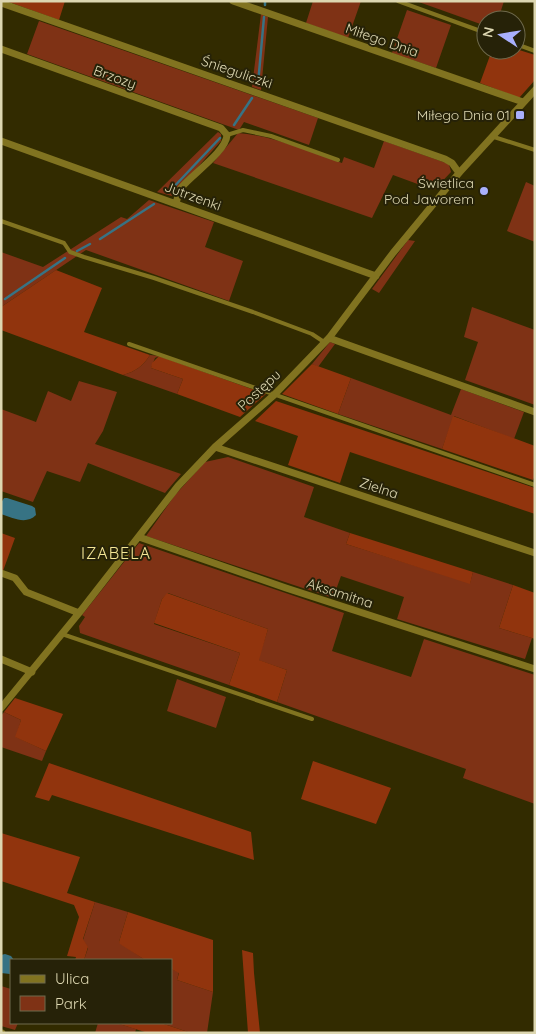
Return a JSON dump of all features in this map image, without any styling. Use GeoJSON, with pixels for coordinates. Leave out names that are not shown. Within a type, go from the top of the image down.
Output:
{"type":"FeatureCollection","features":[{"type":"Feature","properties":{"kind":"street","name":"Miłego Dnia"},"geometry":{"type":"LineString","coordinates":[[233,1],[523,102]]}},
{"type":"Feature","properties":{"kind":"street","name":"Śnieguliczki"},"geometry":{"type":"LineString","coordinates":[[1,3],[445,159],[452,163],[459,173]]}},
{"type":"Feature","properties":{"kind":"street","name":"Brzozy"},"geometry":{"type":"LineString","coordinates":[[1,49],[221,128],[227,135]]}},
{"type":"Feature","properties":{"kind":"street","name":"Postępu"},"geometry":{"type":"LineString","coordinates":[[1,708],[32,672],[178,486],[215,447],[274,395],[327,340],[459,173],[535,90]]}},
{"type":"Feature","properties":{"kind":"street"},"geometry":{"type":"LineString","coordinates":[[176,203],[180,190],[220,150],[227,140],[227,135]]}},
{"type":"Feature","properties":{"kind":"street","name":"Jutrzenki"},"geometry":{"type":"LineString","coordinates":[[1,141],[376,276]]}},
{"type":"Feature","properties":{"kind":"street"},"geometry":{"type":"LineString","coordinates":[[327,340],[535,412]]}},
{"type":"Feature","properties":{"kind":"street","name":"Zielna"},"geometry":{"type":"LineString","coordinates":[[215,447],[535,553]]}},
{"type":"Feature","properties":{"kind":"street","name":"Aksamitna"},"geometry":{"type":"LineString","coordinates":[[139,537],[276,585],[535,670]]}},
{"type":"Feature","properties":{"kind":"street"},"geometry":{"type":"LineString","coordinates":[[1,573],[15,578],[26,592],[79,613]]}},
{"type":"Feature","properties":{"kind":"street"},"geometry":{"type":"LineString","coordinates":[[1,659],[32,672]]}},
{"type":"Feature","properties":{"kind":"lane"},"geometry":{"type":"LineString","coordinates":[[398,1],[476,29]]}},
{"type":"Feature","properties":{"kind":"lane"},"geometry":{"type":"LineString","coordinates":[[227,135],[243,130],[338,160]]}},
{"type":"Feature","properties":{"kind":"lane"},"geometry":{"type":"LineString","coordinates":[[494,136],[535,150]]}},
{"type":"Feature","properties":{"kind":"lane"},"geometry":{"type":"LineString","coordinates":[[1,220],[64,243],[70,252],[154,278],[327,340]]}},
{"type":"Feature","properties":{"kind":"lane"},"geometry":{"type":"LineString","coordinates":[[129,344],[535,485]]}},
{"type":"Feature","properties":{"kind":"lane"},"geometry":{"type":"LineString","coordinates":[[62,634],[312,719]]}},
{"type":"Feature","properties":{"kind":"green space"},"geometry":{"type":"Polygon","coordinates":[[[313,1],[361,1],[348,38],[306,23],[313,1]]]}},
{"type":"Feature","properties":{"kind":"green space"},"geometry":{"type":"Polygon","coordinates":[[[416,1],[504,1],[501,10],[476,10],[476,22],[416,1]]]}},
{"type":"Feature","properties":{"kind":"green space"},"geometry":{"type":"Polygon","coordinates":[[[407,10],[451,25],[436,68],[392,53],[407,10]]]}},
{"type":"Feature","properties":{"kind":"green space"},"geometry":{"type":"Polygon","coordinates":[[[261,14],[268,17],[261,90],[252,87],[261,14]]]}},
{"type":"Feature","properties":{"kind":"green space"},"geometry":{"type":"Polygon","coordinates":[[[39,21],[318,118],[309,145],[244,122],[239,130],[27,54],[39,21]]]}},
{"type":"Feature","properties":{"kind":"green space"},"geometry":{"type":"Polygon","coordinates":[[[218,132],[221,134],[221,141],[172,196],[157,192],[218,132]]]}},
{"type":"Feature","properties":{"kind":"green space"},"geometry":{"type":"Polygon","coordinates":[[[238,133],[265,137],[342,163],[344,157],[374,168],[384,141],[449,164],[451,172],[434,190],[393,175],[372,218],[213,163],[238,133]]]}},
{"type":"Feature","properties":{"kind":"green space"},"geometry":{"type":"Polygon","coordinates":[[[526,182],[535,186],[535,242],[507,231],[526,182]]]}},
{"type":"Feature","properties":{"kind":"green space"},"geometry":{"type":"Polygon","coordinates":[[[149,200],[214,222],[205,247],[243,261],[229,301],[86,250],[1,307],[1,252],[43,267],[121,217],[127,219],[149,200]]]}},
{"type":"Feature","properties":{"kind":"green space"},"geometry":{"type":"Polygon","coordinates":[[[408,240],[415,241],[379,293],[372,289],[408,240]]]}},
{"type":"Feature","properties":{"kind":"green space"},"geometry":{"type":"Polygon","coordinates":[[[472,307],[535,330],[535,405],[465,380],[478,342],[464,337],[472,307]]]}},
{"type":"Feature","properties":{"kind":"green space"},"geometry":{"type":"Polygon","coordinates":[[[330,342],[335,344],[318,367],[312,364],[330,342]]]}},
{"type":"Feature","properties":{"kind":"green space"},"geometry":{"type":"Polygon","coordinates":[[[150,355],[159,356],[155,358],[151,368],[183,379],[177,394],[123,375],[138,368],[150,355]]]}},
{"type":"Feature","properties":{"kind":"green space"},"geometry":{"type":"Polygon","coordinates":[[[351,378],[451,415],[461,389],[524,412],[514,439],[454,416],[442,449],[338,414],[351,378]]]}},
{"type":"Feature","properties":{"kind":"green space"},"geometry":{"type":"Polygon","coordinates":[[[79,381],[117,392],[103,431],[95,444],[181,474],[165,493],[88,463],[80,482],[47,471],[33,502],[1,491],[1,409],[36,422],[48,391],[71,401],[79,381]]]}},
{"type":"Feature","properties":{"kind":"green space"},"geometry":{"type":"Polygon","coordinates":[[[228,457],[314,487],[304,517],[350,533],[346,544],[470,583],[473,572],[513,585],[499,628],[532,638],[525,659],[397,619],[404,597],[341,576],[333,598],[146,536],[175,495],[205,462],[228,457]]]}},
{"type":"Feature","properties":{"kind":"green space"},"geometry":{"type":"Polygon","coordinates":[[[139,543],[344,613],[332,651],[411,677],[424,639],[535,675],[535,804],[463,778],[466,769],[277,702],[287,670],[258,660],[268,629],[168,593],[162,599],[154,624],[240,653],[229,685],[80,633],[79,626],[85,617],[82,615],[139,543]]]}},
{"type":"Feature","properties":{"kind":"green space"},"geometry":{"type":"Polygon","coordinates":[[[177,679],[226,697],[216,728],[167,711],[177,679]]]}},
{"type":"Feature","properties":{"kind":"green space"},"geometry":{"type":"Polygon","coordinates":[[[4,712],[21,720],[16,737],[46,751],[42,761],[1,747],[1,716],[4,712]]]}},
{"type":"Feature","properties":{"kind":"green space"},"geometry":{"type":"Polygon","coordinates":[[[95,902],[128,912],[119,942],[144,959],[84,959],[88,948],[83,940],[95,902]]]}},
{"type":"Feature","properties":{"kind":"green space"},"geometry":{"type":"Polygon","coordinates":[[[172,969],[179,972],[177,980],[213,992],[207,1033],[191,1033],[164,1024],[172,1024],[172,969]]]}},
{"type":"Feature","properties":{"kind":"green space"},"geometry":{"type":"Polygon","coordinates":[[[1,986],[10,989],[10,1024],[18,1024],[15,1030],[1,1026],[1,986]]]}},
{"type":"Feature","properties":{"kind":"green space"},"geometry":{"type":"Polygon","coordinates":[[[98,1024],[119,1024],[136,1029],[135,1033],[95,1033],[98,1024]]]}},
{"type":"Feature","properties":{"kind":"shaded area"},"geometry":{"type":"Polygon","coordinates":[[[6,1],[65,1],[59,20],[6,1]]]}},
{"type":"Feature","properties":{"kind":"shaded area"},"geometry":{"type":"Polygon","coordinates":[[[526,52],[535,55],[535,80],[519,98],[480,83],[488,60],[526,60],[526,52]]]}},
{"type":"Feature","properties":{"kind":"shaded area"},"geometry":{"type":"Polygon","coordinates":[[[56,270],[102,288],[84,332],[150,355],[141,366],[123,375],[1,330],[1,307],[56,270]]]}},
{"type":"Feature","properties":{"kind":"shaded area"},"geometry":{"type":"Polygon","coordinates":[[[159,356],[266,394],[240,417],[177,394],[183,379],[151,368],[152,363],[159,356]]]}},
{"type":"Feature","properties":{"kind":"shaded area"},"geometry":{"type":"Polygon","coordinates":[[[312,364],[351,378],[338,414],[282,394],[312,364]]]}},
{"type":"Feature","properties":{"kind":"shaded area"},"geometry":{"type":"Polygon","coordinates":[[[276,401],[535,488],[535,514],[350,452],[340,483],[288,465],[298,436],[255,421],[276,401]]]}},
{"type":"Feature","properties":{"kind":"shaded area"},"geometry":{"type":"Polygon","coordinates":[[[453,416],[535,446],[535,475],[533,480],[442,449],[453,416]]]}},
{"type":"Feature","properties":{"kind":"shaded area"},"geometry":{"type":"Polygon","coordinates":[[[1,533],[15,538],[3,571],[1,570],[1,533]]]}},
{"type":"Feature","properties":{"kind":"shaded area"},"geometry":{"type":"Polygon","coordinates":[[[350,533],[473,572],[470,584],[346,544],[350,533]]]}},
{"type":"Feature","properties":{"kind":"shaded area"},"geometry":{"type":"Polygon","coordinates":[[[513,585],[535,593],[535,639],[499,628],[513,585]]]}},
{"type":"Feature","properties":{"kind":"shaded area"},"geometry":{"type":"Polygon","coordinates":[[[167,593],[268,629],[259,660],[287,670],[277,702],[229,685],[240,653],[154,623],[162,599],[167,593]]]}},
{"type":"Feature","properties":{"kind":"shaded area"},"geometry":{"type":"Polygon","coordinates":[[[15,698],[63,714],[46,751],[15,737],[21,720],[4,712],[15,698]]]}},
{"type":"Feature","properties":{"kind":"shaded area"},"geometry":{"type":"Polygon","coordinates":[[[313,761],[391,788],[376,824],[301,799],[313,761]]]}},
{"type":"Feature","properties":{"kind":"shaded area"},"geometry":{"type":"Polygon","coordinates":[[[49,763],[251,832],[254,860],[52,795],[49,801],[35,797],[49,763]]]}},
{"type":"Feature","properties":{"kind":"shaded area"},"geometry":{"type":"Polygon","coordinates":[[[1,833],[80,857],[67,893],[95,902],[83,939],[88,947],[84,959],[75,959],[76,957],[67,956],[79,917],[74,905],[1,881],[1,833]]]}},
{"type":"Feature","properties":{"kind":"shaded area"},"geometry":{"type":"Polygon","coordinates":[[[128,912],[213,940],[213,992],[177,980],[179,973],[172,970],[172,959],[143,959],[119,942],[128,912]]]}},
{"type":"Feature","properties":{"kind":"shaded area"},"geometry":{"type":"Polygon","coordinates":[[[242,950],[253,953],[260,1033],[248,1033],[242,950]]]}},
{"type":"Feature","properties":{"kind":"shaded area"},"geometry":{"type":"Polygon","coordinates":[[[119,1024],[164,1024],[191,1033],[148,1033],[119,1024]]]}},
{"type":"Feature","properties":{"kind":"water"},"geometry":{"type":"Polygon","coordinates":[[[4,498],[32,506],[35,508],[36,515],[28,520],[24,520],[1,514],[1,503],[4,498]]]}},
{"type":"Feature","properties":{"kind":"water"},"geometry":{"type":"Polygon","coordinates":[[[5,954],[13,959],[10,959],[10,974],[1,973],[1,955],[5,954]]]}},
{"type":"Feature","properties":{"kind":"waterway"},"geometry":{"type":"LineString","coordinates":[[258,84],[264,17]]}},
{"type":"Feature","properties":{"kind":"waterway"},"geometry":{"type":"LineString","coordinates":[[234,125],[252,98]]}},
{"type":"Feature","properties":{"kind":"waterway"},"geometry":{"type":"LineString","coordinates":[[169,192],[220,138]]}},
{"type":"Feature","properties":{"kind":"waterway"},"geometry":{"type":"LineString","coordinates":[[100,239],[154,204]]}},
{"type":"Feature","properties":{"kind":"waterway"},"geometry":{"type":"LineString","coordinates":[[77,251],[90,244]]}},
{"type":"Feature","properties":{"kind":"waterway"},"geometry":{"type":"LineString","coordinates":[[5,299],[65,258]]}},
{"type":"Feature","properties":{"kind":"place","name":"Miłego Dnia 01"},"geometry":{"type":"Point","coordinates":[520,115]}},
{"type":"Feature","properties":{"kind":"place","name":"Świetlica Pod Jaworem"},"geometry":{"type":"Point","coordinates":[484,191]}},
{"type":"Feature","properties":{"kind":"district","name":"IZABELA"},"geometry":{"type":"Point","coordinates":[116,553]}}]}
